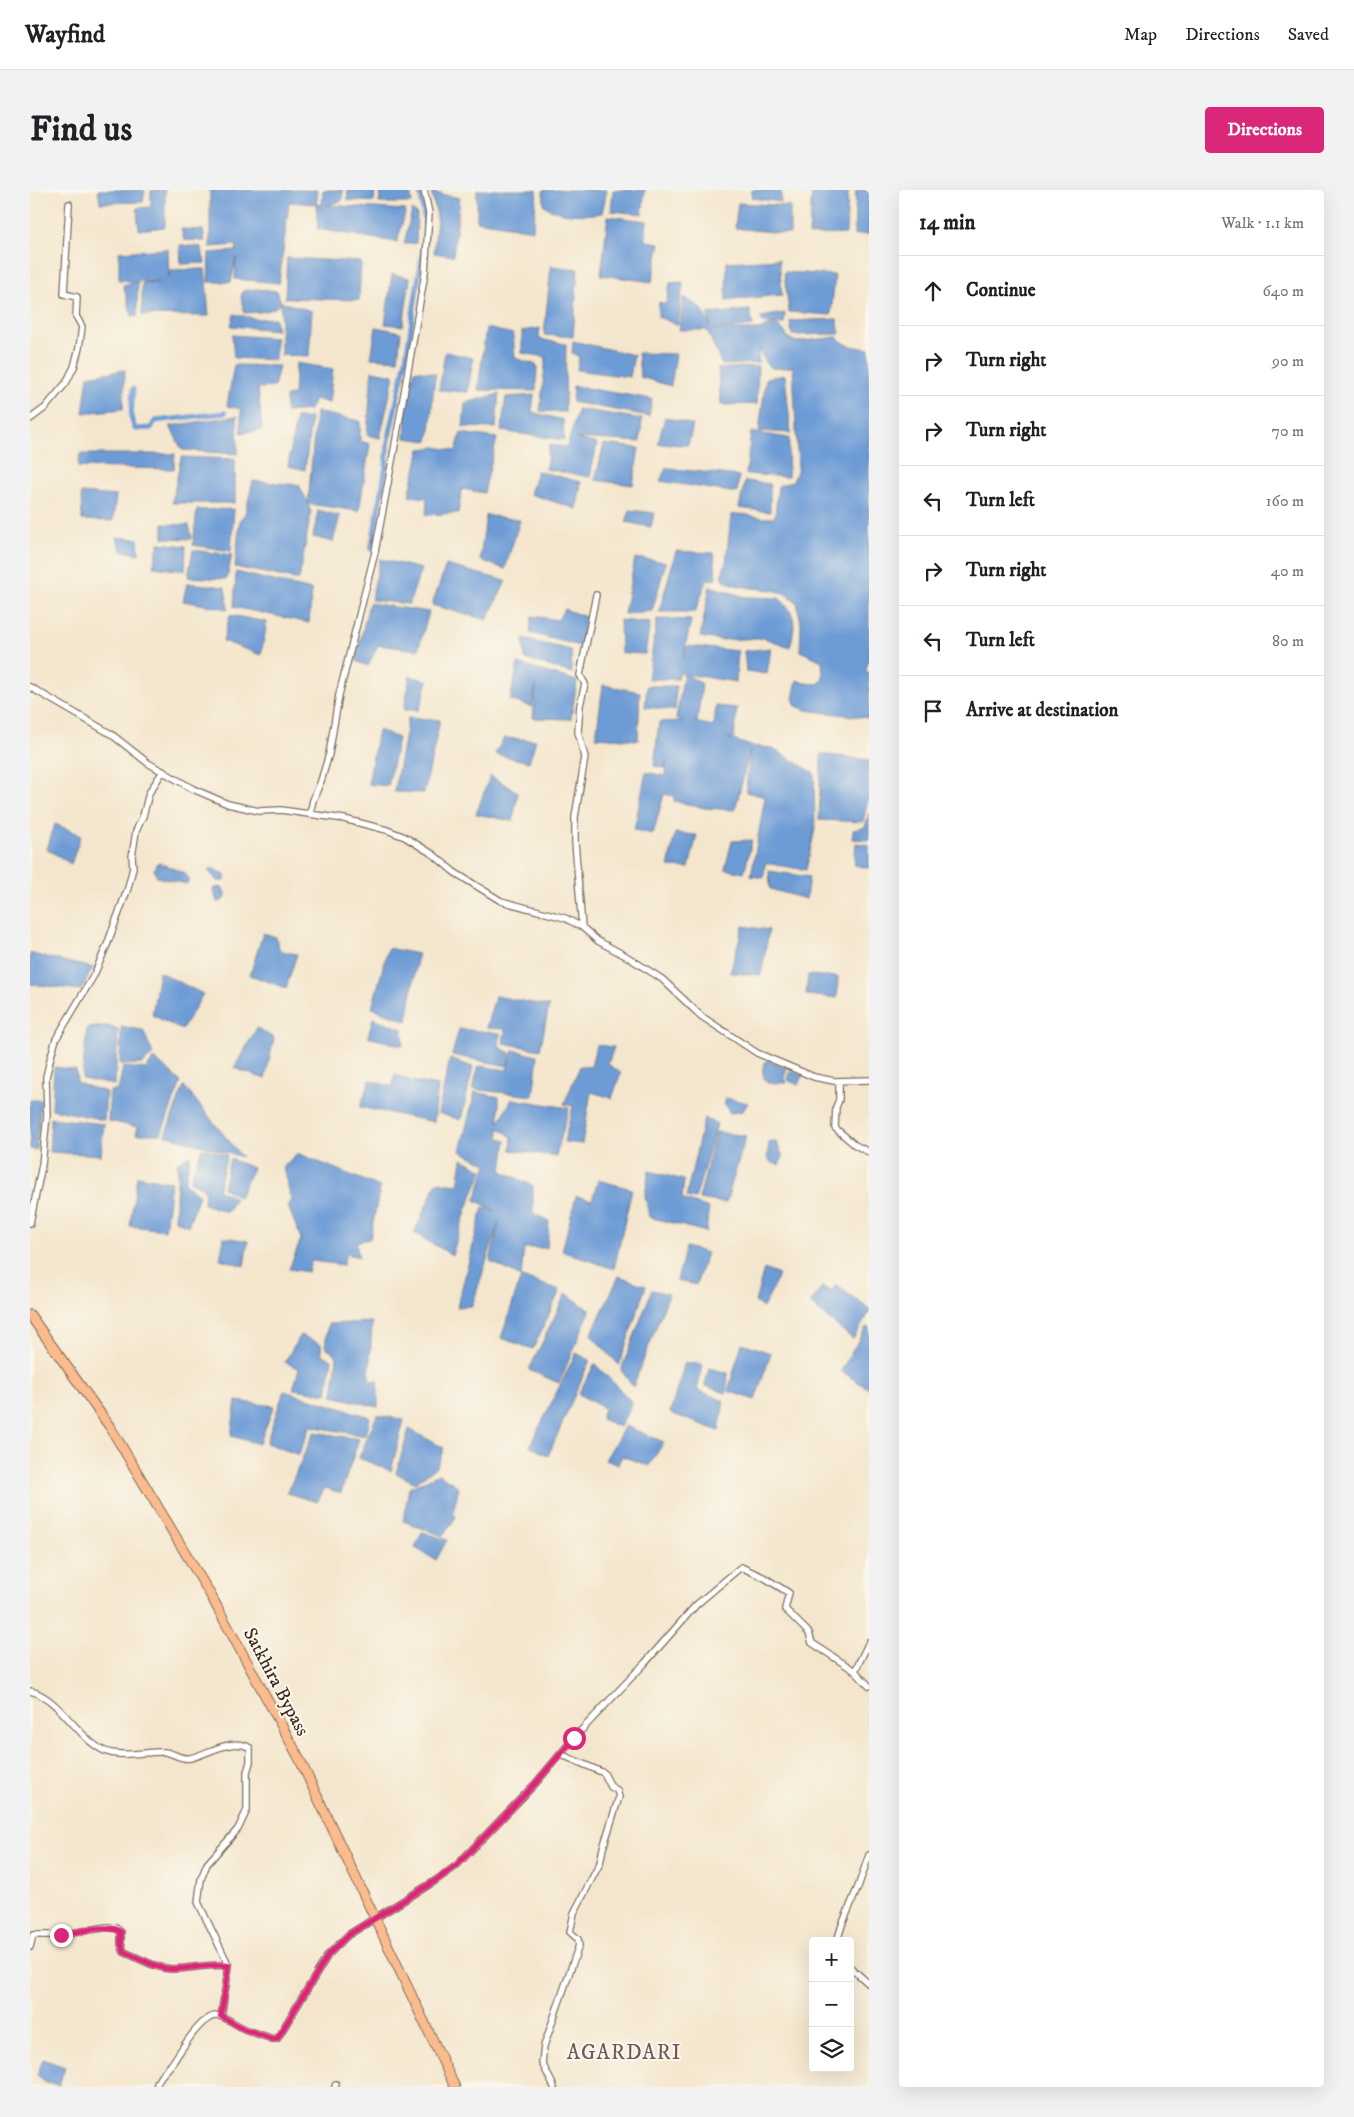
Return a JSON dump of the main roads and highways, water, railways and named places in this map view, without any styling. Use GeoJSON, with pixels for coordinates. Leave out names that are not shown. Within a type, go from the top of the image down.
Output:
{"type":"FeatureCollection","features":[{"type":"Feature","properties":{"kind":"highway","name":"Satkhira Bypass"},"geometry":{"type":"LineString","coordinates":[[30,1316],[110,1427],[210,1594],[298,1756],[455,2087]]}},
{"type":"Feature","properties":{"kind":"water"},"geometry":{"type":"Polygon","coordinates":[[[98,190],[145,190],[143,202],[100,203],[98,190]]]}},
{"type":"Feature","properties":{"kind":"water"},"geometry":{"type":"Polygon","coordinates":[[[151,190],[165,190],[165,227],[139,230],[137,208],[151,207],[151,190]]]}},
{"type":"Feature","properties":{"kind":"water"},"geometry":{"type":"Polygon","coordinates":[[[210,190],[318,190],[316,204],[289,202],[279,283],[235,279],[236,258],[231,282],[208,282],[209,253],[236,251],[237,245],[210,247],[210,190]]]}},
{"type":"Feature","properties":{"kind":"water"},"geometry":{"type":"Polygon","coordinates":[[[323,190],[343,190],[342,201],[327,205],[406,210],[397,242],[318,229],[316,204],[322,205],[323,190]]]}},
{"type":"Feature","properties":{"kind":"water"},"geometry":{"type":"Polygon","coordinates":[[[348,190],[375,190],[374,202],[347,200],[348,190]]]}},
{"type":"Feature","properties":{"kind":"water"},"geometry":{"type":"Polygon","coordinates":[[[381,190],[410,190],[412,203],[379,203],[381,190]]]}},
{"type":"Feature","properties":{"kind":"water"},"geometry":{"type":"Polygon","coordinates":[[[477,190],[537,190],[533,230],[477,221],[477,190]]]}},
{"type":"Feature","properties":{"kind":"water"},"geometry":{"type":"Polygon","coordinates":[[[543,190],[607,190],[602,213],[580,215],[549,209],[544,205],[543,190]]]}},
{"type":"Feature","properties":{"kind":"water"},"geometry":{"type":"Polygon","coordinates":[[[613,190],[645,190],[642,214],[611,211],[613,190]]]}},
{"type":"Feature","properties":{"kind":"water"},"geometry":{"type":"Polygon","coordinates":[[[752,190],[781,190],[781,202],[752,198],[752,190]]]}},
{"type":"Feature","properties":{"kind":"water"},"geometry":{"type":"Polygon","coordinates":[[[812,190],[848,190],[846,234],[809,235],[812,190]]]}},
{"type":"Feature","properties":{"kind":"water"},"geometry":{"type":"Polygon","coordinates":[[[856,190],[869,190],[869,234],[854,235],[856,190]]]}},
{"type":"Feature","properties":{"kind":"water"},"geometry":{"type":"Polygon","coordinates":[[[431,192],[460,198],[453,256],[434,253],[437,216],[431,192]]]}},
{"type":"Feature","properties":{"kind":"water"},"geometry":{"type":"Polygon","coordinates":[[[738,203],[790,206],[790,234],[735,228],[738,203]]]}},
{"type":"Feature","properties":{"kind":"water"},"geometry":{"type":"Polygon","coordinates":[[[412,210],[417,214],[416,243],[404,244],[412,210]]]}},
{"type":"Feature","properties":{"kind":"water"},"geometry":{"type":"Polygon","coordinates":[[[608,216],[647,221],[645,241],[660,243],[652,282],[601,275],[608,216]]]}},
{"type":"Feature","properties":{"kind":"water"},"geometry":{"type":"Polygon","coordinates":[[[181,229],[203,230],[205,241],[184,240],[181,229]]]}},
{"type":"Feature","properties":{"kind":"water"},"geometry":{"type":"Polygon","coordinates":[[[180,245],[201,247],[205,263],[181,264],[180,245]]]}},
{"type":"Feature","properties":{"kind":"water"},"geometry":{"type":"Polygon","coordinates":[[[168,249],[169,277],[170,270],[205,269],[209,316],[142,315],[142,283],[158,282],[138,281],[137,317],[132,316],[123,285],[136,281],[119,280],[119,252],[168,249]]]}},
{"type":"Feature","properties":{"kind":"water"},"geometry":{"type":"Polygon","coordinates":[[[287,258],[361,262],[359,300],[285,298],[287,258]]]}},
{"type":"Feature","properties":{"kind":"water"},"geometry":{"type":"Polygon","coordinates":[[[779,259],[782,295],[726,300],[727,262],[779,259]]]}},
{"type":"Feature","properties":{"kind":"water"},"geometry":{"type":"Polygon","coordinates":[[[551,266],[578,269],[573,337],[544,335],[551,266]]]}},
{"type":"Feature","properties":{"kind":"water"},"geometry":{"type":"Polygon","coordinates":[[[784,272],[835,275],[831,315],[789,312],[784,272]]]}},
{"type":"Feature","properties":{"kind":"water"},"geometry":{"type":"Polygon","coordinates":[[[392,274],[410,278],[403,326],[385,324],[392,274]]]}},
{"type":"Feature","properties":{"kind":"water"},"geometry":{"type":"Polygon","coordinates":[[[683,282],[678,325],[658,317],[659,302],[666,304],[670,283],[683,282]]]}},
{"type":"Feature","properties":{"kind":"water"},"geometry":{"type":"Polygon","coordinates":[[[256,289],[277,291],[281,302],[312,311],[309,356],[281,355],[281,303],[273,309],[244,313],[241,297],[243,291],[256,289]]]}},
{"type":"Feature","properties":{"kind":"water"},"geometry":{"type":"Polygon","coordinates":[[[684,297],[702,309],[710,326],[708,314],[750,310],[753,326],[714,330],[760,330],[767,326],[778,326],[785,332],[787,337],[796,342],[837,337],[848,345],[869,349],[869,657],[866,670],[869,673],[869,718],[806,710],[796,706],[793,698],[797,680],[804,683],[818,684],[823,679],[822,661],[800,651],[801,624],[797,602],[789,596],[773,590],[731,584],[721,576],[726,563],[731,515],[775,517],[778,486],[793,481],[798,469],[793,367],[770,367],[767,365],[759,348],[758,363],[722,365],[707,330],[679,330],[684,297]]]}},
{"type":"Feature","properties":{"kind":"water"},"geometry":{"type":"Polygon","coordinates":[[[785,313],[784,324],[763,323],[761,317],[785,313]]]}},
{"type":"Feature","properties":{"kind":"water"},"geometry":{"type":"Polygon","coordinates":[[[234,314],[257,319],[275,318],[277,330],[231,326],[234,314]]]}},
{"type":"Feature","properties":{"kind":"water"},"geometry":{"type":"Polygon","coordinates":[[[837,319],[840,334],[792,335],[790,321],[837,319]]]}},
{"type":"Feature","properties":{"kind":"water"},"geometry":{"type":"Polygon","coordinates":[[[376,327],[401,332],[398,360],[371,358],[376,327]]]}},
{"type":"Feature","properties":{"kind":"water"},"geometry":{"type":"Polygon","coordinates":[[[486,328],[513,334],[515,358],[537,365],[536,391],[478,390],[486,328]]]}},
{"type":"Feature","properties":{"kind":"water"},"geometry":{"type":"Polygon","coordinates":[[[540,328],[539,339],[566,344],[565,412],[540,411],[546,357],[522,353],[522,331],[540,328]]]}},
{"type":"Feature","properties":{"kind":"water"},"geometry":{"type":"Polygon","coordinates":[[[232,335],[276,338],[275,360],[234,358],[232,335]]]}},
{"type":"Feature","properties":{"kind":"water"},"geometry":{"type":"Polygon","coordinates":[[[573,341],[634,355],[630,377],[577,370],[579,357],[572,353],[573,341]]]}},
{"type":"Feature","properties":{"kind":"water"},"geometry":{"type":"Polygon","coordinates":[[[445,352],[473,358],[468,392],[439,390],[445,352]]]}},
{"type":"Feature","properties":{"kind":"water"},"geometry":{"type":"Polygon","coordinates":[[[638,353],[676,354],[671,386],[640,377],[638,353]]]}},
{"type":"Feature","properties":{"kind":"water"},"geometry":{"type":"Polygon","coordinates":[[[296,363],[333,369],[329,403],[315,399],[310,410],[286,412],[286,396],[294,395],[296,363]]]}},
{"type":"Feature","properties":{"kind":"water"},"geometry":{"type":"Polygon","coordinates":[[[234,365],[279,366],[274,387],[258,388],[262,430],[241,433],[241,409],[227,406],[234,365]]]}},
{"type":"Feature","properties":{"kind":"water"},"geometry":{"type":"Polygon","coordinates":[[[758,366],[757,404],[721,405],[718,369],[758,366]]]}},
{"type":"Feature","properties":{"kind":"water"},"geometry":{"type":"Polygon","coordinates":[[[125,370],[123,409],[83,413],[88,376],[125,370]]]}},
{"type":"Feature","properties":{"kind":"water"},"geometry":{"type":"Polygon","coordinates":[[[418,370],[436,374],[428,441],[405,438],[406,411],[414,371],[418,370]]]}},
{"type":"Feature","properties":{"kind":"water"},"geometry":{"type":"Polygon","coordinates":[[[372,371],[394,375],[380,438],[367,435],[372,371]]]}},
{"type":"Feature","properties":{"kind":"water"},"geometry":{"type":"Polygon","coordinates":[[[785,375],[791,433],[759,431],[766,378],[785,375]]]}},
{"type":"Feature","properties":{"kind":"water"},"geometry":{"type":"Polygon","coordinates":[[[573,386],[652,399],[649,416],[572,402],[573,386]]]}},
{"type":"Feature","properties":{"kind":"water"},"geometry":{"type":"Polygon","coordinates":[[[499,394],[496,428],[463,427],[465,403],[499,394]]]}},
{"type":"Feature","properties":{"kind":"water"},"geometry":{"type":"Polygon","coordinates":[[[534,395],[532,412],[563,420],[564,440],[501,431],[506,397],[534,395]]]}},
{"type":"Feature","properties":{"kind":"water"},"geometry":{"type":"Polygon","coordinates":[[[578,409],[642,419],[640,442],[575,438],[597,444],[590,477],[546,469],[549,445],[567,447],[578,409]]]}},
{"type":"Feature","properties":{"kind":"water"},"geometry":{"type":"Polygon","coordinates":[[[316,412],[360,421],[360,441],[370,444],[359,511],[308,504],[311,512],[299,580],[235,567],[240,519],[245,514],[253,481],[299,485],[308,503],[316,412]]]}},
{"type":"Feature","properties":{"kind":"water"},"geometry":{"type":"Polygon","coordinates":[[[237,416],[238,454],[182,450],[170,426],[237,416]]]}},
{"type":"Feature","properties":{"kind":"water"},"geometry":{"type":"Polygon","coordinates":[[[665,417],[693,425],[688,445],[658,444],[665,417]]]}},
{"type":"Feature","properties":{"kind":"water"},"geometry":{"type":"Polygon","coordinates":[[[296,418],[311,418],[305,470],[288,466],[296,418]]]}},
{"type":"Feature","properties":{"kind":"water"},"geometry":{"type":"Polygon","coordinates":[[[751,432],[789,438],[788,477],[746,474],[751,432]]]}},
{"type":"Feature","properties":{"kind":"water"},"geometry":{"type":"Polygon","coordinates":[[[461,433],[497,438],[484,493],[462,489],[458,513],[426,515],[427,498],[409,496],[420,449],[436,447],[456,451],[461,433]]]}},
{"type":"Feature","properties":{"kind":"water"},"geometry":{"type":"Polygon","coordinates":[[[604,444],[639,448],[633,485],[595,480],[604,444]]]}},
{"type":"Feature","properties":{"kind":"water"},"geometry":{"type":"Polygon","coordinates":[[[80,454],[175,454],[174,469],[78,467],[80,454]]]}},
{"type":"Feature","properties":{"kind":"water"},"geometry":{"type":"Polygon","coordinates":[[[181,457],[235,459],[235,503],[172,503],[181,457]]]}},
{"type":"Feature","properties":{"kind":"water"},"geometry":{"type":"Polygon","coordinates":[[[666,468],[739,476],[737,493],[660,481],[666,468]]]}},
{"type":"Feature","properties":{"kind":"water"},"geometry":{"type":"Polygon","coordinates":[[[537,471],[581,482],[577,509],[530,494],[537,471]]]}},
{"type":"Feature","properties":{"kind":"water"},"geometry":{"type":"Polygon","coordinates":[[[745,481],[770,484],[770,512],[739,508],[745,481]]]}},
{"type":"Feature","properties":{"kind":"water"},"geometry":{"type":"Polygon","coordinates":[[[81,493],[116,496],[113,521],[82,520],[81,493]]]}},
{"type":"Feature","properties":{"kind":"water"},"geometry":{"type":"Polygon","coordinates":[[[234,509],[231,551],[193,545],[197,510],[234,509]]]}},
{"type":"Feature","properties":{"kind":"water"},"geometry":{"type":"Polygon","coordinates":[[[318,510],[340,516],[333,542],[313,537],[318,510]]]}},
{"type":"Feature","properties":{"kind":"water"},"geometry":{"type":"Polygon","coordinates":[[[630,510],[654,513],[651,527],[626,522],[630,510]]]}},
{"type":"Feature","properties":{"kind":"water"},"geometry":{"type":"Polygon","coordinates":[[[486,515],[520,520],[505,569],[480,560],[486,515]]]}},
{"type":"Feature","properties":{"kind":"water"},"geometry":{"type":"Polygon","coordinates":[[[163,524],[189,525],[192,539],[163,538],[163,524]]]}},
{"type":"Feature","properties":{"kind":"water"},"geometry":{"type":"Polygon","coordinates":[[[116,537],[138,539],[139,554],[122,551],[116,537]]]}},
{"type":"Feature","properties":{"kind":"water"},"geometry":{"type":"Polygon","coordinates":[[[159,543],[186,546],[185,571],[153,567],[159,543]]]}},
{"type":"Feature","properties":{"kind":"water"},"geometry":{"type":"Polygon","coordinates":[[[193,550],[232,555],[227,579],[188,577],[193,550]]]}},
{"type":"Feature","properties":{"kind":"water"},"geometry":{"type":"Polygon","coordinates":[[[676,551],[714,553],[716,579],[707,580],[695,612],[659,612],[676,551]]]}},
{"type":"Feature","properties":{"kind":"water"},"geometry":{"type":"Polygon","coordinates":[[[635,558],[666,562],[652,611],[624,614],[635,558]]]}},
{"type":"Feature","properties":{"kind":"water"},"geometry":{"type":"Polygon","coordinates":[[[380,559],[421,569],[409,604],[371,600],[380,559]]]}},
{"type":"Feature","properties":{"kind":"water"},"geometry":{"type":"Polygon","coordinates":[[[446,565],[506,581],[487,620],[432,605],[446,565]]]}},
{"type":"Feature","properties":{"kind":"water"},"geometry":{"type":"Polygon","coordinates":[[[236,572],[312,590],[309,623],[234,607],[236,572]]]}},
{"type":"Feature","properties":{"kind":"water"},"geometry":{"type":"Polygon","coordinates":[[[187,583],[225,587],[228,609],[183,601],[187,583]]]}},
{"type":"Feature","properties":{"kind":"water"},"geometry":{"type":"Polygon","coordinates":[[[710,586],[745,597],[779,598],[789,609],[794,620],[790,647],[764,638],[720,640],[700,637],[710,586]]]}},
{"type":"Feature","properties":{"kind":"water"},"geometry":{"type":"Polygon","coordinates":[[[369,603],[429,612],[418,650],[378,645],[368,666],[356,661],[369,603]]]}},
{"type":"Feature","properties":{"kind":"water"},"geometry":{"type":"Polygon","coordinates":[[[564,609],[586,617],[580,646],[530,633],[532,616],[558,620],[564,609]]]}},
{"type":"Feature","properties":{"kind":"water"},"geometry":{"type":"Polygon","coordinates":[[[230,615],[267,622],[261,655],[223,641],[230,615]]]}},
{"type":"Feature","properties":{"kind":"water"},"geometry":{"type":"Polygon","coordinates":[[[657,619],[691,620],[683,658],[687,646],[738,651],[736,682],[686,674],[702,684],[697,722],[694,722],[714,726],[716,706],[737,708],[734,739],[727,738],[751,746],[772,748],[814,773],[815,829],[806,870],[765,863],[764,878],[751,876],[765,797],[746,792],[750,750],[735,810],[705,808],[674,801],[674,796],[664,794],[653,834],[634,830],[646,772],[665,776],[666,760],[665,768],[654,766],[659,722],[684,721],[676,719],[684,673],[679,673],[678,679],[648,679],[657,619]]]}},
{"type":"Feature","properties":{"kind":"water"},"geometry":{"type":"Polygon","coordinates":[[[620,620],[650,623],[645,654],[621,653],[620,620]]]}},
{"type":"Feature","properties":{"kind":"water"},"geometry":{"type":"Polygon","coordinates":[[[523,639],[571,650],[572,673],[525,659],[523,639]]]}},
{"type":"Feature","properties":{"kind":"water"},"geometry":{"type":"Polygon","coordinates":[[[771,648],[767,674],[746,671],[744,651],[771,648]]]}},
{"type":"Feature","properties":{"kind":"water"},"geometry":{"type":"Polygon","coordinates":[[[518,664],[577,681],[571,719],[533,718],[536,685],[532,707],[510,700],[518,664]]]}},
{"type":"Feature","properties":{"kind":"water"},"geometry":{"type":"Polygon","coordinates":[[[410,676],[428,681],[419,710],[404,710],[410,676]]]}},
{"type":"Feature","properties":{"kind":"water"},"geometry":{"type":"Polygon","coordinates":[[[603,685],[640,692],[638,740],[596,737],[603,685]]]}},
{"type":"Feature","properties":{"kind":"water"},"geometry":{"type":"Polygon","coordinates":[[[647,686],[676,686],[675,710],[645,707],[647,686]]]}},
{"type":"Feature","properties":{"kind":"water"},"geometry":{"type":"Polygon","coordinates":[[[408,718],[440,720],[424,793],[394,792],[408,718]]]}},
{"type":"Feature","properties":{"kind":"water"},"geometry":{"type":"Polygon","coordinates":[[[378,730],[398,738],[388,786],[368,784],[378,730]]]}},
{"type":"Feature","properties":{"kind":"water"},"geometry":{"type":"Polygon","coordinates":[[[504,738],[536,740],[529,762],[495,754],[504,738]]]}},
{"type":"Feature","properties":{"kind":"water"},"geometry":{"type":"Polygon","coordinates":[[[821,754],[869,760],[869,794],[863,822],[819,820],[821,754]]]}},
{"type":"Feature","properties":{"kind":"water"},"geometry":{"type":"Polygon","coordinates":[[[490,776],[518,792],[513,821],[476,814],[490,776]]]}},
{"type":"Feature","properties":{"kind":"water"},"geometry":{"type":"Polygon","coordinates":[[[869,813],[869,840],[852,839],[853,830],[865,827],[869,813]]]}},
{"type":"Feature","properties":{"kind":"water"},"geometry":{"type":"Polygon","coordinates":[[[55,824],[81,835],[71,864],[47,849],[55,824]]]}},
{"type":"Feature","properties":{"kind":"water"},"geometry":{"type":"Polygon","coordinates":[[[675,833],[697,835],[689,868],[668,867],[675,833]]]}},
{"type":"Feature","properties":{"kind":"water"},"geometry":{"type":"Polygon","coordinates":[[[752,840],[744,873],[725,869],[732,841],[752,840]]]}},
{"type":"Feature","properties":{"kind":"water"},"geometry":{"type":"Polygon","coordinates":[[[856,843],[869,845],[869,868],[854,865],[856,843]]]}},
{"type":"Feature","properties":{"kind":"water"},"geometry":{"type":"Polygon","coordinates":[[[158,862],[185,873],[189,879],[187,884],[157,877],[154,870],[158,862]]]}},
{"type":"Feature","properties":{"kind":"water"},"geometry":{"type":"Polygon","coordinates":[[[214,869],[225,875],[225,881],[217,881],[208,870],[214,869]]]}},
{"type":"Feature","properties":{"kind":"water"},"geometry":{"type":"Polygon","coordinates":[[[769,871],[809,877],[806,899],[770,889],[769,871]]]}},
{"type":"Feature","properties":{"kind":"water"},"geometry":{"type":"Polygon","coordinates":[[[223,888],[226,896],[222,901],[217,902],[213,889],[223,888]]]}},
{"type":"Feature","properties":{"kind":"water"},"geometry":{"type":"Polygon","coordinates":[[[743,926],[769,930],[761,975],[730,973],[743,926]]]}},
{"type":"Feature","properties":{"kind":"water"},"geometry":{"type":"Polygon","coordinates":[[[263,933],[276,937],[280,951],[297,954],[286,988],[250,975],[263,933]]]}},
{"type":"Feature","properties":{"kind":"water"},"geometry":{"type":"Polygon","coordinates":[[[388,948],[418,954],[407,1021],[372,1008],[388,948]]]}},
{"type":"Feature","properties":{"kind":"water"},"geometry":{"type":"Polygon","coordinates":[[[30,953],[93,968],[81,990],[30,984],[30,953]]]}},
{"type":"Feature","properties":{"kind":"water"},"geometry":{"type":"Polygon","coordinates":[[[159,972],[203,994],[182,1030],[152,1015],[159,972]]]}},
{"type":"Feature","properties":{"kind":"water"},"geometry":{"type":"Polygon","coordinates":[[[808,975],[838,977],[837,998],[806,995],[808,975]]]}},
{"type":"Feature","properties":{"kind":"water"},"geometry":{"type":"Polygon","coordinates":[[[495,996],[549,1006],[540,1050],[503,1043],[505,1029],[486,1028],[495,996]]]}},
{"type":"Feature","properties":{"kind":"water"},"geometry":{"type":"Polygon","coordinates":[[[373,1018],[403,1029],[403,1046],[368,1037],[373,1018]]]}},
{"type":"Feature","properties":{"kind":"water"},"geometry":{"type":"Polygon","coordinates":[[[108,1026],[118,1030],[115,1085],[82,1079],[87,1028],[108,1026]]]}},
{"type":"Feature","properties":{"kind":"water"},"geometry":{"type":"Polygon","coordinates":[[[121,1027],[143,1030],[153,1054],[143,1064],[120,1065],[121,1027]]]}},
{"type":"Feature","properties":{"kind":"water"},"geometry":{"type":"Polygon","coordinates":[[[257,1028],[274,1038],[265,1079],[234,1068],[257,1028]]]}},
{"type":"Feature","properties":{"kind":"water"},"geometry":{"type":"Polygon","coordinates":[[[459,1029],[500,1033],[499,1047],[510,1053],[508,1066],[452,1055],[459,1029]]]}},
{"type":"Feature","properties":{"kind":"water"},"geometry":{"type":"Polygon","coordinates":[[[596,1045],[614,1047],[608,1064],[621,1073],[612,1098],[591,1092],[582,1144],[564,1142],[573,1106],[564,1104],[580,1066],[591,1067],[596,1045]]]}},
{"type":"Feature","properties":{"kind":"water"},"geometry":{"type":"Polygon","coordinates":[[[513,1050],[538,1056],[533,1096],[472,1089],[479,1066],[507,1070],[513,1050]]]}},
{"type":"Feature","properties":{"kind":"water"},"geometry":{"type":"Polygon","coordinates":[[[154,1058],[181,1082],[161,1134],[136,1134],[138,1127],[108,1121],[110,1091],[118,1090],[123,1067],[146,1069],[154,1058]]]}},
{"type":"Feature","properties":{"kind":"water"},"geometry":{"type":"Polygon","coordinates":[[[450,1059],[473,1067],[461,1120],[438,1113],[450,1059]]]}},
{"type":"Feature","properties":{"kind":"water"},"geometry":{"type":"Polygon","coordinates":[[[767,1060],[787,1069],[784,1076],[787,1083],[767,1083],[763,1072],[767,1060]]]}},
{"type":"Feature","properties":{"kind":"water"},"geometry":{"type":"Polygon","coordinates":[[[54,1067],[76,1070],[77,1083],[106,1092],[104,1120],[52,1109],[54,1067]]]}},
{"type":"Feature","properties":{"kind":"water"},"geometry":{"type":"Polygon","coordinates":[[[790,1071],[802,1075],[799,1085],[789,1081],[788,1075],[790,1071]]]}},
{"type":"Feature","properties":{"kind":"water"},"geometry":{"type":"Polygon","coordinates":[[[395,1074],[411,1081],[438,1086],[434,1122],[360,1107],[370,1080],[392,1087],[395,1074]]]}},
{"type":"Feature","properties":{"kind":"water"},"geometry":{"type":"Polygon","coordinates":[[[184,1086],[242,1157],[165,1135],[184,1086]]]}},
{"type":"Feature","properties":{"kind":"water"},"geometry":{"type":"Polygon","coordinates":[[[475,1092],[499,1097],[499,1122],[512,1099],[569,1108],[556,1156],[511,1150],[512,1137],[499,1128],[499,1137],[506,1141],[502,1171],[533,1186],[533,1213],[549,1221],[547,1248],[524,1248],[521,1277],[490,1261],[499,1222],[472,1306],[457,1307],[483,1207],[496,1211],[475,1200],[487,1164],[460,1151],[475,1092]]]}},
{"type":"Feature","properties":{"kind":"water"},"geometry":{"type":"Polygon","coordinates":[[[725,1098],[748,1103],[743,1111],[730,1113],[724,1104],[725,1098]]]}},
{"type":"Feature","properties":{"kind":"water"},"geometry":{"type":"Polygon","coordinates":[[[30,1100],[41,1100],[36,1150],[30,1149],[30,1100]]]}},
{"type":"Feature","properties":{"kind":"water"},"geometry":{"type":"Polygon","coordinates":[[[51,1118],[104,1124],[101,1155],[49,1152],[51,1118]]]}},
{"type":"Feature","properties":{"kind":"water"},"geometry":{"type":"Polygon","coordinates":[[[704,1118],[717,1124],[695,1199],[686,1197],[704,1118]]]}},
{"type":"Feature","properties":{"kind":"water"},"geometry":{"type":"Polygon","coordinates":[[[716,1132],[746,1136],[726,1203],[699,1199],[716,1132]]]}},
{"type":"Feature","properties":{"kind":"water"},"geometry":{"type":"Polygon","coordinates":[[[772,1141],[777,1143],[783,1157],[779,1165],[770,1162],[767,1158],[769,1143],[772,1141]]]}},
{"type":"Feature","properties":{"kind":"water"},"geometry":{"type":"Polygon","coordinates":[[[202,1148],[227,1155],[218,1190],[235,1198],[227,1212],[204,1204],[205,1189],[190,1181],[202,1148]]]}},
{"type":"Feature","properties":{"kind":"water"},"geometry":{"type":"Polygon","coordinates":[[[297,1153],[380,1187],[370,1239],[356,1242],[359,1257],[346,1254],[343,1265],[311,1261],[308,1272],[289,1269],[301,1239],[288,1206],[291,1199],[283,1167],[297,1153]]]}},
{"type":"Feature","properties":{"kind":"water"},"geometry":{"type":"Polygon","coordinates":[[[190,1155],[185,1183],[199,1195],[188,1226],[175,1220],[178,1162],[190,1155]]]}},
{"type":"Feature","properties":{"kind":"water"},"geometry":{"type":"Polygon","coordinates":[[[230,1159],[253,1168],[239,1197],[223,1188],[230,1159]]]}},
{"type":"Feature","properties":{"kind":"water"},"geometry":{"type":"Polygon","coordinates":[[[462,1159],[483,1170],[467,1208],[452,1255],[414,1233],[437,1182],[458,1185],[462,1159]]]}},
{"type":"Feature","properties":{"kind":"water"},"geometry":{"type":"Polygon","coordinates":[[[649,1171],[684,1180],[682,1199],[709,1208],[706,1232],[649,1217],[645,1195],[649,1171]]]}},
{"type":"Feature","properties":{"kind":"water"},"geometry":{"type":"Polygon","coordinates":[[[137,1176],[171,1182],[165,1230],[130,1226],[137,1176]]]}},
{"type":"Feature","properties":{"kind":"water"},"geometry":{"type":"Polygon","coordinates":[[[598,1180],[632,1189],[614,1269],[562,1251],[576,1196],[592,1200],[598,1180]]]}},
{"type":"Feature","properties":{"kind":"water"},"geometry":{"type":"Polygon","coordinates":[[[224,1237],[248,1241],[244,1266],[220,1259],[224,1237]]]}},
{"type":"Feature","properties":{"kind":"water"},"geometry":{"type":"Polygon","coordinates":[[[686,1247],[707,1253],[696,1285],[677,1280],[686,1247]]]}},
{"type":"Feature","properties":{"kind":"water"},"geometry":{"type":"Polygon","coordinates":[[[764,1269],[779,1275],[763,1308],[755,1302],[764,1269]]]}},
{"type":"Feature","properties":{"kind":"water"},"geometry":{"type":"Polygon","coordinates":[[[619,1276],[646,1286],[619,1365],[591,1335],[619,1276]]]}},
{"type":"Feature","properties":{"kind":"water"},"geometry":{"type":"Polygon","coordinates":[[[521,1277],[560,1290],[533,1349],[501,1338],[521,1277]]]}},
{"type":"Feature","properties":{"kind":"water"},"geometry":{"type":"Polygon","coordinates":[[[836,1285],[869,1309],[869,1313],[853,1339],[810,1304],[822,1287],[832,1291],[836,1285]]]}},
{"type":"Feature","properties":{"kind":"water"},"geometry":{"type":"Polygon","coordinates":[[[652,1290],[669,1294],[633,1387],[621,1370],[652,1290]]]}},
{"type":"Feature","properties":{"kind":"water"},"geometry":{"type":"Polygon","coordinates":[[[566,1293],[590,1311],[559,1383],[529,1370],[566,1293]]]}},
{"type":"Feature","properties":{"kind":"water"},"geometry":{"type":"Polygon","coordinates":[[[372,1322],[369,1381],[378,1380],[378,1407],[333,1396],[337,1356],[325,1346],[328,1324],[372,1322]]]}},
{"type":"Feature","properties":{"kind":"water"},"geometry":{"type":"Polygon","coordinates":[[[866,1327],[869,1328],[869,1389],[841,1371],[866,1327]]]}},
{"type":"Feature","properties":{"kind":"water"},"geometry":{"type":"Polygon","coordinates":[[[300,1335],[321,1344],[322,1355],[332,1359],[327,1394],[293,1389],[299,1369],[285,1362],[300,1335]]]}},
{"type":"Feature","properties":{"kind":"water"},"geometry":{"type":"Polygon","coordinates":[[[742,1343],[771,1353],[755,1400],[728,1391],[742,1343]]]}},
{"type":"Feature","properties":{"kind":"water"},"geometry":{"type":"Polygon","coordinates":[[[576,1353],[590,1360],[548,1456],[530,1446],[576,1353]]]}},
{"type":"Feature","properties":{"kind":"water"},"geometry":{"type":"Polygon","coordinates":[[[685,1362],[703,1365],[697,1390],[724,1401],[719,1431],[670,1413],[685,1362]]]}},
{"type":"Feature","properties":{"kind":"water"},"geometry":{"type":"Polygon","coordinates":[[[595,1364],[632,1402],[620,1427],[601,1419],[604,1408],[578,1394],[595,1364]]]}},
{"type":"Feature","properties":{"kind":"water"},"geometry":{"type":"Polygon","coordinates":[[[709,1368],[728,1373],[726,1393],[705,1386],[709,1368]]]}},
{"type":"Feature","properties":{"kind":"water"},"geometry":{"type":"Polygon","coordinates":[[[284,1391],[370,1417],[366,1436],[310,1426],[299,1455],[266,1443],[284,1391]]]}},
{"type":"Feature","properties":{"kind":"water"},"geometry":{"type":"Polygon","coordinates":[[[236,1401],[274,1406],[259,1444],[231,1436],[236,1401]]]}},
{"type":"Feature","properties":{"kind":"water"},"geometry":{"type":"Polygon","coordinates":[[[377,1415],[404,1420],[391,1471],[359,1458],[377,1415]]]}},
{"type":"Feature","properties":{"kind":"water"},"geometry":{"type":"Polygon","coordinates":[[[625,1426],[664,1442],[649,1466],[622,1456],[618,1464],[605,1460],[625,1426]]]}},
{"type":"Feature","properties":{"kind":"water"},"geometry":{"type":"Polygon","coordinates":[[[409,1429],[444,1448],[437,1466],[415,1483],[396,1473],[409,1429]]]}},
{"type":"Feature","properties":{"kind":"water"},"geometry":{"type":"Polygon","coordinates":[[[314,1432],[359,1439],[341,1493],[325,1488],[317,1502],[287,1493],[314,1432]]]}},
{"type":"Feature","properties":{"kind":"water"},"geometry":{"type":"Polygon","coordinates":[[[439,1474],[459,1487],[453,1512],[456,1517],[443,1536],[403,1521],[409,1488],[439,1474]]]}},
{"type":"Feature","properties":{"kind":"water"},"geometry":{"type":"Polygon","coordinates":[[[422,1532],[447,1540],[436,1560],[415,1548],[422,1532]]]}},
{"type":"Feature","properties":{"kind":"water"},"geometry":{"type":"Polygon","coordinates":[[[43,2059],[65,2067],[59,2085],[46,2083],[37,2076],[43,2059]]]}},
{"type":"Feature","properties":{"kind":"waterway"},"geometry":{"type":"LineString","coordinates":[[371,549],[386,467],[388,442],[406,359],[426,230],[420,190]]}},
{"type":"Feature","properties":{"kind":"waterway"},"geometry":{"type":"LineString","coordinates":[[133,389],[131,417],[135,429],[151,428],[155,421],[225,413]]}},
{"type":"Feature","properties":{"kind":"district","name":"AGARDARI"},"geometry":{"type":"Point","coordinates":[624,2053]}}]}
